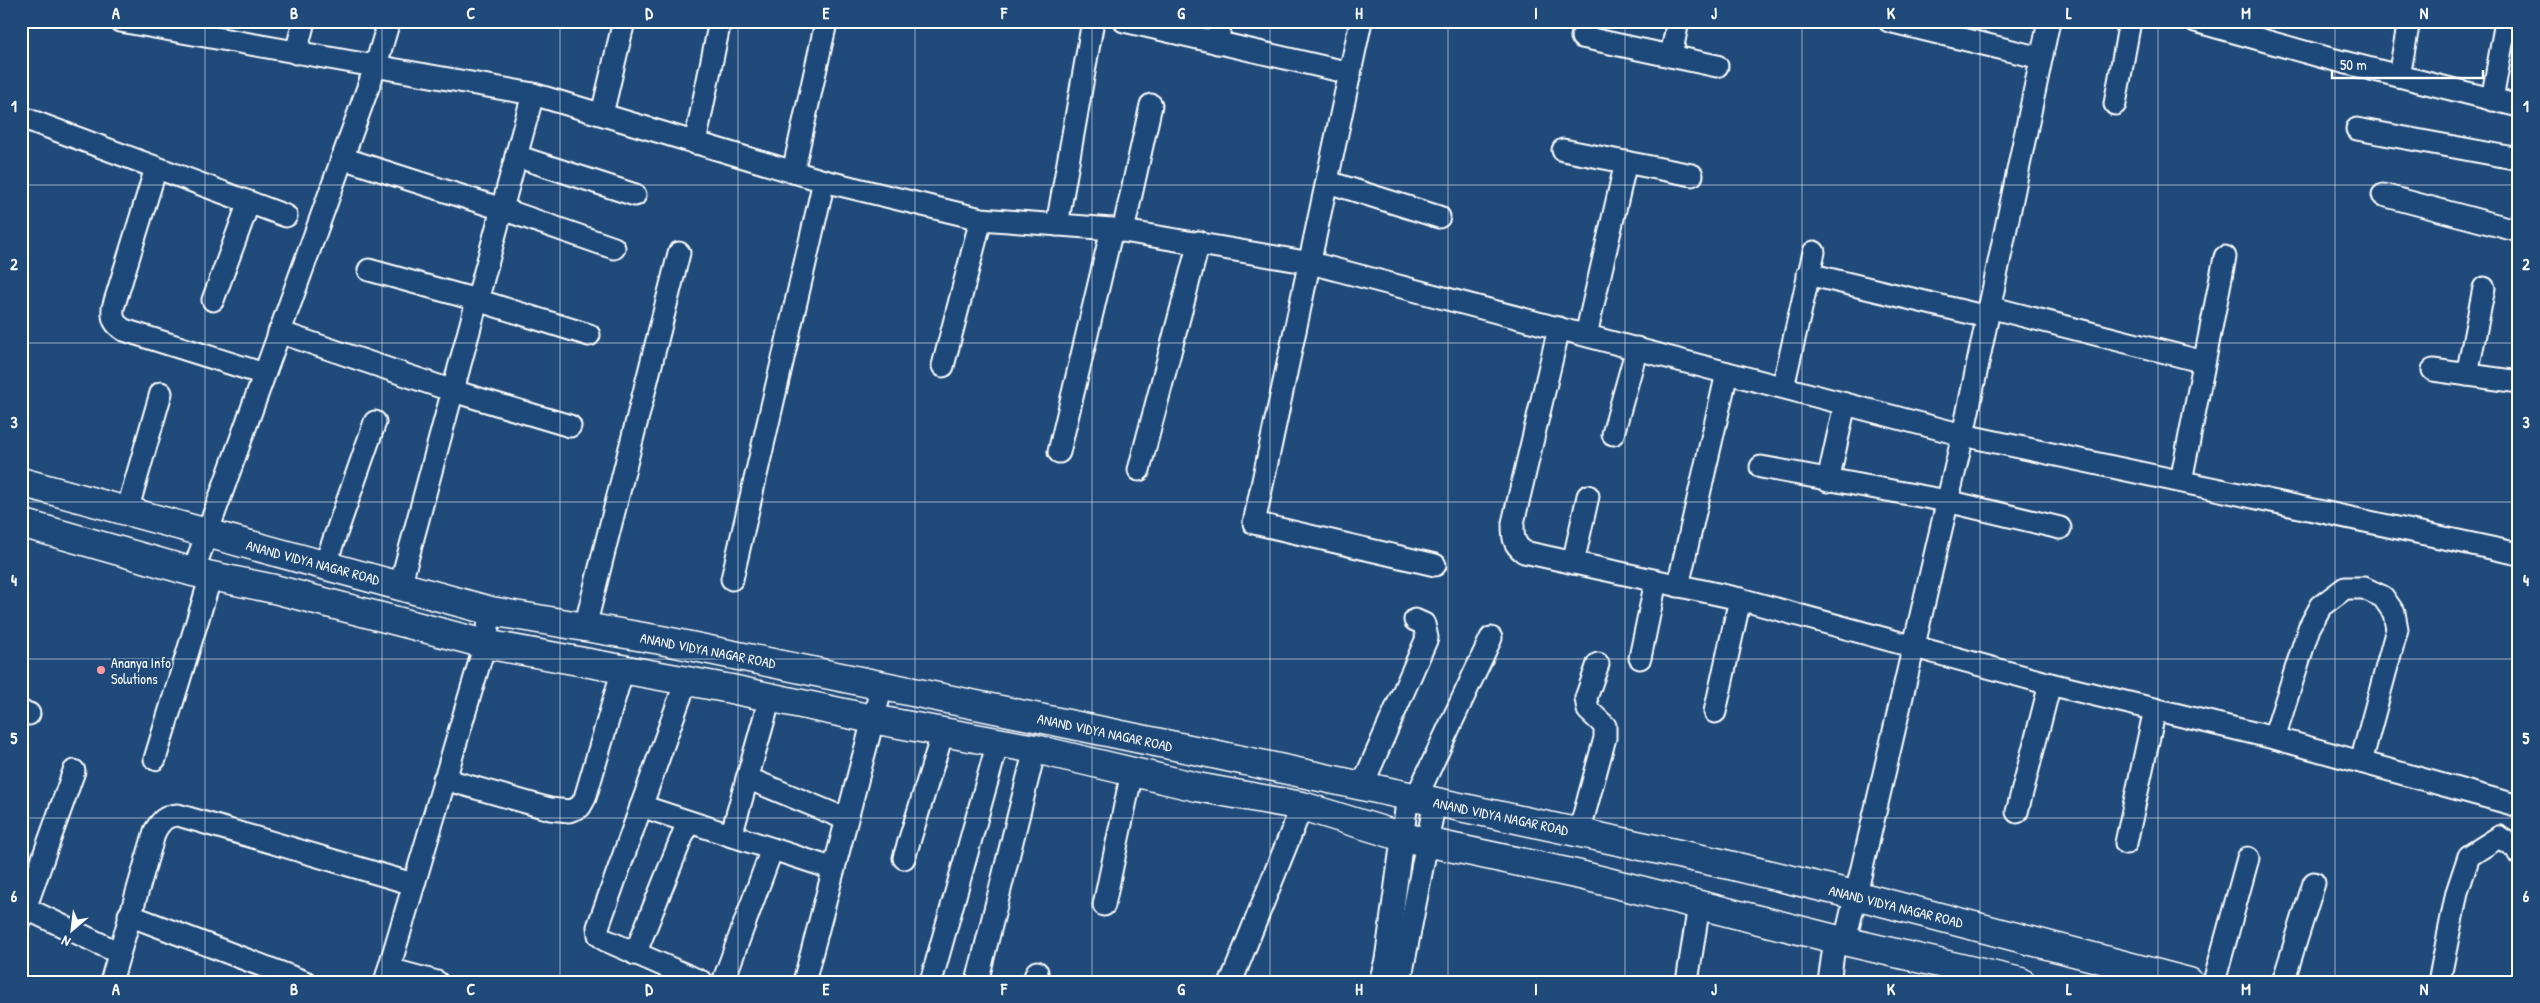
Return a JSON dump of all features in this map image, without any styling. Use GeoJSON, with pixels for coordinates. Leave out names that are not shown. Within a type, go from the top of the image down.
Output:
{"type":"FeatureCollection","features":[{"type":"Feature","properties":{"kind":"main road","name":"ANAND VIDYA NAGAR ROAD"},"geometry":{"type":"LineString","coordinates":[[21,482],[491,611],[661,640],[1420,798],[1855,895],[2189,982]]}},
{"type":"Feature","properties":{"kind":"main road"},"geometry":{"type":"LineString","coordinates":[[21,523],[202,574],[274,589],[485,644],[1035,749],[1197,787],[1302,806],[1414,839],[1580,874],[1978,977],[2021,982]]}},
{"type":"Feature","properties":{"kind":"street"},"geometry":{"type":"LineString","coordinates":[[120,21],[199,29],[296,53],[533,94],[824,181],[981,219],[1117,230],[1199,242],[1311,262],[1963,435],[2519,554]]}},
{"type":"Feature","properties":{"kind":"street"},"geometry":{"type":"LineString","coordinates":[[296,53],[304,21]]}},
{"type":"Feature","properties":{"kind":"street"},"geometry":{"type":"LineString","coordinates":[[155,759],[202,574],[207,533],[375,68],[389,21]]}},
{"type":"Feature","properties":{"kind":"street"},"geometry":{"type":"LineString","coordinates":[[602,114],[624,21]]}},
{"type":"Feature","properties":{"kind":"street"},"geometry":{"type":"LineString","coordinates":[[695,142],[720,21]]}},
{"type":"Feature","properties":{"kind":"street"},"geometry":{"type":"LineString","coordinates":[[1058,225],[1093,21]]}},
{"type":"Feature","properties":{"kind":"street"},"geometry":{"type":"LineString","coordinates":[[1124,21],[1350,73]]}},
{"type":"Feature","properties":{"kind":"street"},"geometry":{"type":"LineString","coordinates":[[1218,43],[1221,21]]}},
{"type":"Feature","properties":{"kind":"street"},"geometry":{"type":"LineString","coordinates":[[1361,21],[1254,523],[1435,565]]}},
{"type":"Feature","properties":{"kind":"street"},"geometry":{"type":"LineString","coordinates":[[1671,56],[1678,21]]}},
{"type":"Feature","properties":{"kind":"street"},"geometry":{"type":"LineString","coordinates":[[1889,21],[2041,58]]}},
{"type":"Feature","properties":{"kind":"street"},"geometry":{"type":"LineString","coordinates":[[1828,982],[1855,895],[1963,435],[2049,21]]}},
{"type":"Feature","properties":{"kind":"street"},"geometry":{"type":"LineString","coordinates":[[2115,104],[2130,21]]}},
{"type":"Feature","properties":{"kind":"street"},"geometry":{"type":"LineString","coordinates":[[2196,21],[2399,76],[2519,106]]}},
{"type":"Feature","properties":{"kind":"street"},"geometry":{"type":"LineString","coordinates":[[2399,76],[2409,21]]}},
{"type":"Feature","properties":{"kind":"street"},"geometry":{"type":"LineString","coordinates":[[2492,100],[2506,21]]}},
{"type":"Feature","properties":{"kind":"street"},"geometry":{"type":"LineString","coordinates":[[793,172],[825,26]]}},
{"type":"Feature","properties":{"kind":"street"},"geometry":{"type":"LineString","coordinates":[[1582,37],[1716,66]]}},
{"type":"Feature","properties":{"kind":"street"},"geometry":{"type":"LineString","coordinates":[[400,586],[533,94]]}},
{"type":"Feature","properties":{"kind":"street"},"geometry":{"type":"LineString","coordinates":[[1059,452],[1151,105]]}},
{"type":"Feature","properties":{"kind":"street"},"geometry":{"type":"LineString","coordinates":[[21,117],[286,216]]}},
{"type":"Feature","properties":{"kind":"street"},"geometry":{"type":"LineString","coordinates":[[2357,129],[2519,159]]}},
{"type":"Feature","properties":{"kind":"street"},"geometry":{"type":"LineString","coordinates":[[1562,150],[1692,175]]}},
{"type":"Feature","properties":{"kind":"street"},"geometry":{"type":"LineString","coordinates":[[516,156],[635,195]]}},
{"type":"Feature","properties":{"kind":"street"},"geometry":{"type":"LineString","coordinates":[[342,158],[502,209],[614,248]]}},
{"type":"Feature","properties":{"kind":"street"},"geometry":{"type":"LineString","coordinates":[[1586,335],[1626,162]]}},
{"type":"Feature","properties":{"kind":"street"},"geometry":{"type":"LineString","coordinates":[[156,168],[113,308],[112,317],[116,324],[124,330],[264,374]]}},
{"type":"Feature","properties":{"kind":"street"},"geometry":{"type":"LineString","coordinates":[[732,578],[824,181]]}},
{"type":"Feature","properties":{"kind":"street"},"geometry":{"type":"LineString","coordinates":[[1328,182],[1439,217]]}},
{"type":"Feature","properties":{"kind":"street"},"geometry":{"type":"LineString","coordinates":[[2383,195],[2519,231]]}},
{"type":"Feature","properties":{"kind":"street"},"geometry":{"type":"LineString","coordinates":[[213,300],[249,202]]}},
{"type":"Feature","properties":{"kind":"street"},"geometry":{"type":"LineString","coordinates":[[943,366],[981,219]]}},
{"type":"Feature","properties":{"kind":"street"},"geometry":{"type":"LineString","coordinates":[[1139,470],[1199,242]]}},
{"type":"Feature","properties":{"kind":"street"},"geometry":{"type":"LineString","coordinates":[[1783,387],[1814,252]]}},
{"type":"Feature","properties":{"kind":"street"},"geometry":{"type":"LineString","coordinates":[[585,627],[678,253]]}},
{"type":"Feature","properties":{"kind":"street"},"geometry":{"type":"LineString","coordinates":[[2181,481],[2225,257]]}},
{"type":"Feature","properties":{"kind":"street"},"geometry":{"type":"LineString","coordinates":[[368,270],[477,300],[589,335]]}},
{"type":"Feature","properties":{"kind":"street"},"geometry":{"type":"LineString","coordinates":[[1808,274],[1988,312],[2204,362]]}},
{"type":"Feature","properties":{"kind":"street"},"geometry":{"type":"LineString","coordinates":[[2467,375],[2484,288]]}},
{"type":"Feature","properties":{"kind":"street"},"geometry":{"type":"LineString","coordinates":[[1559,328],[1513,523],[1513,537],[1516,547],[1524,552],[1740,599],[1913,648],[2050,684],[2274,738],[2519,806]]}},
{"type":"Feature","properties":{"kind":"street"},"geometry":{"type":"LineString","coordinates":[[279,332],[453,391],[570,426]]}},
{"type":"Feature","properties":{"kind":"street"},"geometry":{"type":"LineString","coordinates":[[1613,434],[1637,348]]}},
{"type":"Feature","properties":{"kind":"street"},"geometry":{"type":"LineString","coordinates":[[2433,370],[2519,382]]}},
{"type":"Feature","properties":{"kind":"street"},"geometry":{"type":"LineString","coordinates":[[1678,586],[1727,373]]}},
{"type":"Feature","properties":{"kind":"street"},"geometry":{"type":"LineString","coordinates":[[127,511],[161,393]]}},
{"type":"Feature","properties":{"kind":"street"},"geometry":{"type":"LineString","coordinates":[[1828,481],[1845,404]]}},
{"type":"Feature","properties":{"kind":"street"},"geometry":{"type":"LineString","coordinates":[[325,565],[375,422]]}},
{"type":"Feature","properties":{"kind":"street"},"geometry":{"type":"LineString","coordinates":[[1761,467],[1828,481],[1947,501],[2060,528]]}},
{"type":"Feature","properties":{"kind":"street"},"geometry":{"type":"LineString","coordinates":[[1573,564],[1588,496]]}},
{"type":"Feature","properties":{"kind":"street"},"geometry":{"type":"LineString","coordinates":[[1640,658],[1656,580]]}},
{"type":"Feature","properties":{"kind":"street"},"geometry":{"type":"LineString","coordinates":[[2274,738],[2309,628],[2321,606],[2345,588],[2364,588],[2384,598],[2394,614],[2397,629],[2361,762]]}},
{"type":"Feature","properties":{"kind":"street"},"geometry":{"type":"LineString","coordinates":[[1715,712],[1740,599]]}},
{"type":"Feature","properties":{"kind":"street"},"geometry":{"type":"LineString","coordinates":[[437,982],[387,975],[485,644],[491,611]]}},
{"type":"Feature","properties":{"kind":"street"},"geometry":{"type":"LineString","coordinates":[[1362,786],[1427,638],[1424,624],[1415,620]]}},
{"type":"Feature","properties":{"kind":"street"},"geometry":{"type":"LineString","coordinates":[[1380,982],[1414,839],[1420,798],[1491,638]]}},
{"type":"Feature","properties":{"kind":"street"},"geometry":{"type":"LineString","coordinates":[[1579,833],[1605,738],[1605,726],[1588,710],[1586,698],[1598,664]]}},
{"type":"Feature","properties":{"kind":"street"},"geometry":{"type":"LineString","coordinates":[[444,779],[550,809],[569,811],[580,807],[585,798],[623,669]]}},
{"type":"Feature","properties":{"kind":"street"},"geometry":{"type":"LineString","coordinates":[[686,681],[598,927],[599,935],[605,940],[678,977],[702,982]]}},
{"type":"Feature","properties":{"kind":"street"},"geometry":{"type":"LineString","coordinates":[[2017,812],[2050,684]]}},
{"type":"Feature","properties":{"kind":"street"},"geometry":{"type":"LineString","coordinates":[[804,982],[882,686]]}},
{"type":"Feature","properties":{"kind":"street"},"geometry":{"type":"LineString","coordinates":[[731,836],[770,698]]}},
{"type":"Feature","properties":{"kind":"street"},"geometry":{"type":"LineString","coordinates":[[2126,844],[2156,709]]}},
{"type":"Feature","properties":{"kind":"street"},"geometry":{"type":"LineString","coordinates":[[904,858],[943,732]]}},
{"type":"Feature","properties":{"kind":"street"},"geometry":{"type":"LineString","coordinates":[[932,978],[998,742]]}},
{"type":"Feature","properties":{"kind":"street"},"geometry":{"type":"LineString","coordinates":[[977,982],[1035,749]]}},
{"type":"Feature","properties":{"kind":"street"},"geometry":{"type":"LineString","coordinates":[[74,771],[23,911],[119,953]]}},
{"type":"Feature","properties":{"kind":"street"},"geometry":{"type":"LineString","coordinates":[[1104,904],[1132,772]]}},
{"type":"Feature","properties":{"kind":"street"},"geometry":{"type":"LineString","coordinates":[[748,778],[846,819]]}},
{"type":"Feature","properties":{"kind":"street"},"geometry":{"type":"LineString","coordinates":[[641,806],[834,869]]}},
{"type":"Feature","properties":{"kind":"street"},"geometry":{"type":"LineString","coordinates":[[1231,982],[1302,806]]}},
{"type":"Feature","properties":{"kind":"street"},"geometry":{"type":"LineString","coordinates":[[111,982],[129,915],[155,832],[161,821],[169,816],[178,814],[413,884]]}},
{"type":"Feature","properties":{"kind":"street"},"geometry":{"type":"LineString","coordinates":[[635,954],[688,822]]}},
{"type":"Feature","properties":{"kind":"street"},"geometry":{"type":"LineString","coordinates":[[2438,982],[2457,892],[2469,856],[2499,837],[2516,848],[2519,854]]}},
{"type":"Feature","properties":{"kind":"street"},"geometry":{"type":"LineString","coordinates":[[1400,982],[1414,916],[1414,839]]}},
{"type":"Feature","properties":{"kind":"street"},"geometry":{"type":"LineString","coordinates":[[722,982],[772,849]]}},
{"type":"Feature","properties":{"kind":"street"},"geometry":{"type":"LineString","coordinates":[[2214,982],[2248,858]]}},
{"type":"Feature","properties":{"kind":"street"},"geometry":{"type":"LineString","coordinates":[[2283,982],[2314,883]]}},
{"type":"Feature","properties":{"kind":"street"},"geometry":{"type":"LineString","coordinates":[[1688,982],[1699,905]]}},
{"type":"Feature","properties":{"kind":"street"},"geometry":{"type":"LineString","coordinates":[[129,915],[305,982]]}},
{"type":"Feature","properties":{"kind":"place","name":"Ananya Info Solutions"},"geometry":{"type":"Point","coordinates":[101,670]}}]}
